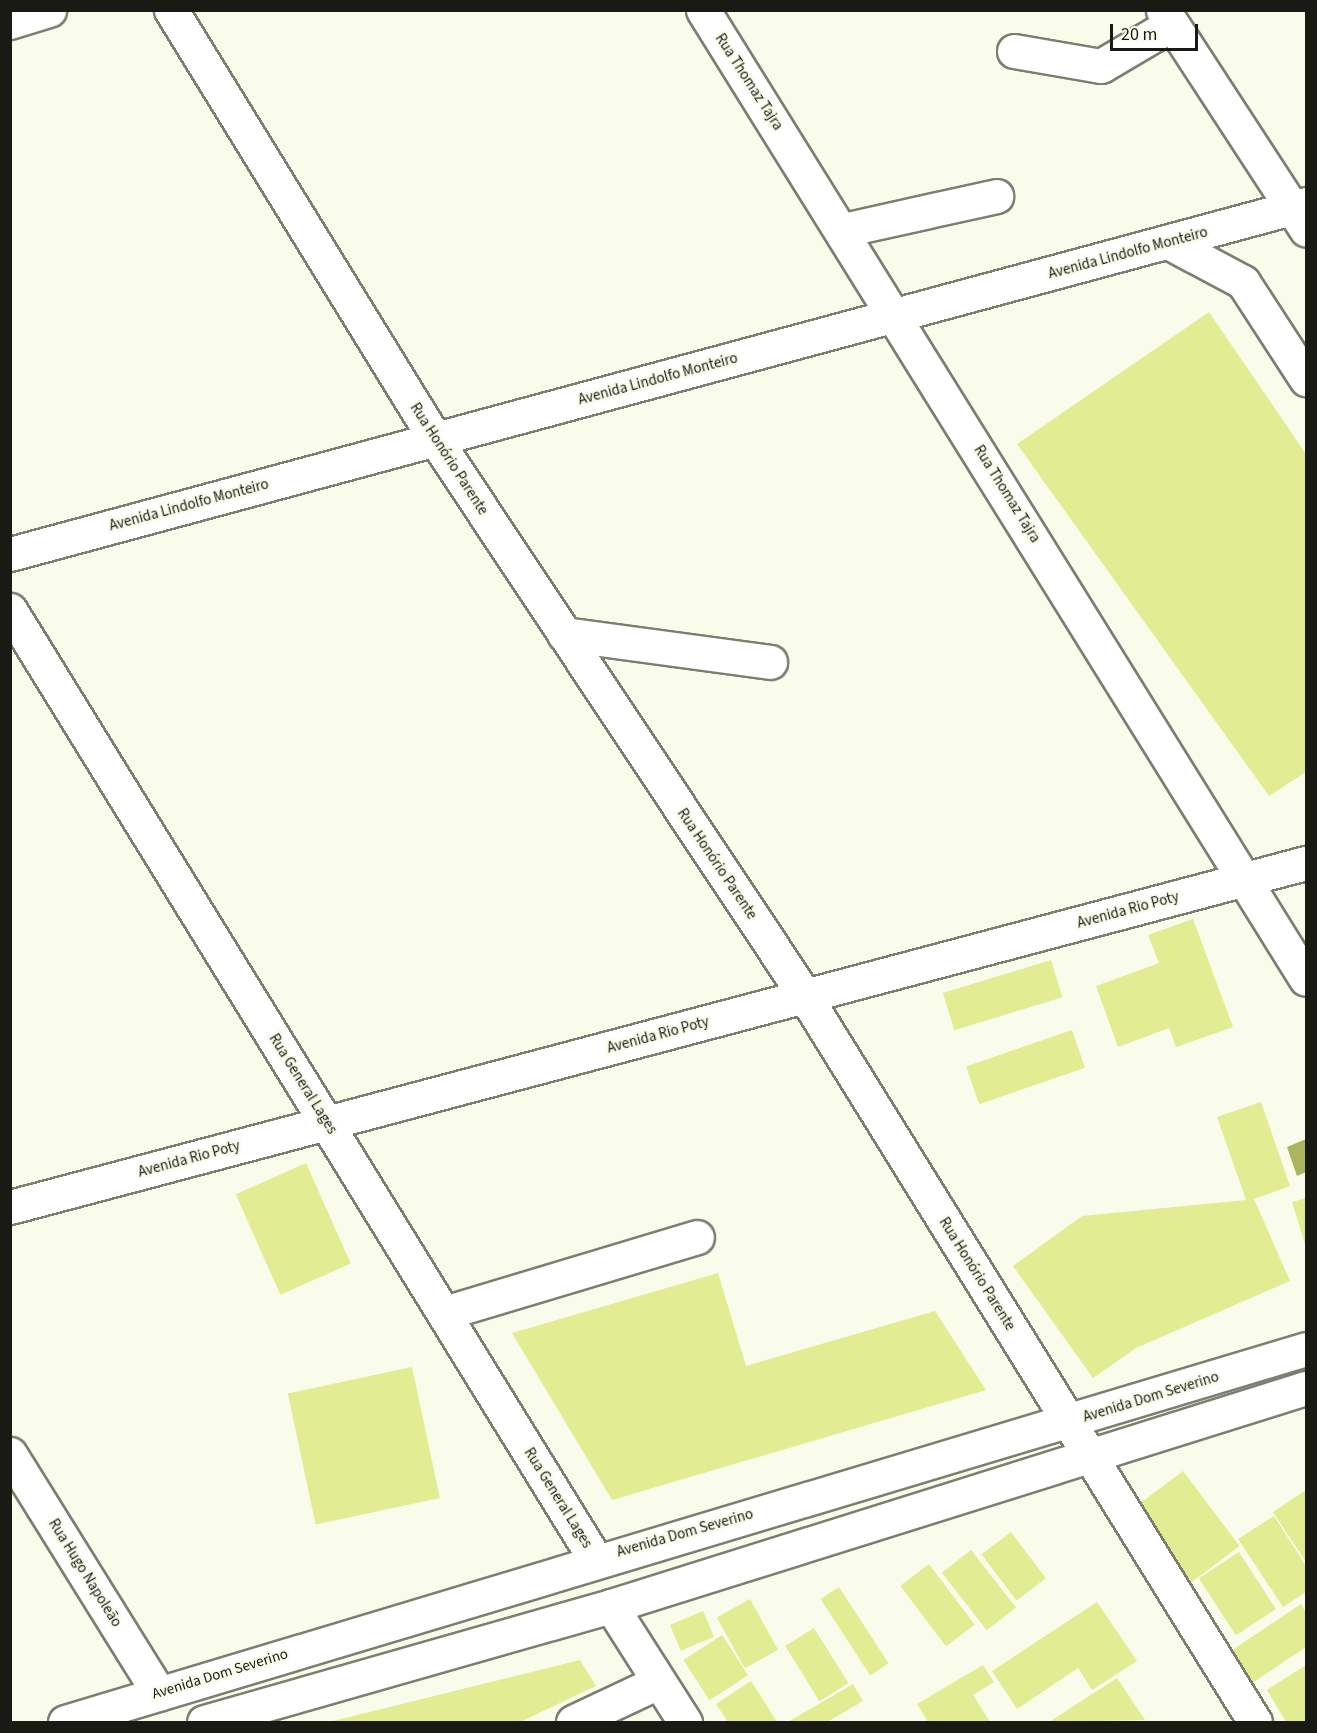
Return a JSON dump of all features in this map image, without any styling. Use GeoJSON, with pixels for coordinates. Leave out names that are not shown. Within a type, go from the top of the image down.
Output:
{"type":"FeatureCollection","features":[{"type":"Feature","properties":{"kind":"street"},"geometry":{"type":"LineString","coordinates":[[10,22],[49,10]]}},
{"type":"Feature","properties":{"kind":"street","name":"Rua Honório Parente"},"geometry":{"type":"LineString","coordinates":[[171,10],[435,439],[805,996],[1069,1422],[1088,1459],[1254,1722]]}},
{"type":"Feature","properties":{"kind":"street","name":"Rua Thomaz Tajra"},"geometry":{"type":"LineString","coordinates":[[703,10],[897,315],[1306,979]]}},
{"type":"Feature","properties":{"kind":"street"},"geometry":{"type":"LineString","coordinates":[[1014,51],[1101,66],[1168,17],[1302,214]]}},
{"type":"Feature","properties":{"kind":"street"},"geometry":{"type":"LineString","coordinates":[[843,230],[996,196]]}},
{"type":"Feature","properties":{"kind":"street","name":"Avenida Lindolfo Monteiro"},"geometry":{"type":"LineString","coordinates":[[10,554],[1168,242],[1302,214]]}},
{"type":"Feature","properties":{"kind":"street"},"geometry":{"type":"LineString","coordinates":[[1168,242],[1243,282],[1306,379]]}},
{"type":"Feature","properties":{"kind":"street","name":"Rua General Lages"},"geometry":{"type":"LineString","coordinates":[[10,610],[595,1559]]}},
{"type":"Feature","properties":{"kind":"street"},"geometry":{"type":"LineString","coordinates":[[564,634],[770,662]]}},
{"type":"Feature","properties":{"kind":"street","name":"Avenida Rio Poty"},"geometry":{"type":"LineString","coordinates":[[10,1207],[1306,863]]}},
{"type":"Feature","properties":{"kind":"street"},"geometry":{"type":"LineString","coordinates":[[444,1313],[697,1237]]}},
{"type":"Feature","properties":{"kind":"street","name":"Avenida Dom Severino"},"geometry":{"type":"LineString","coordinates":[[65,1722],[595,1559],[1069,1422],[1306,1349]]}},
{"type":"Feature","properties":{"kind":"street"},"geometry":{"type":"LineString","coordinates":[[204,1722],[611,1606],[1088,1459],[1306,1388]]}},
{"type":"Feature","properties":{"kind":"street","name":"Rua Hugo Napoleão"},"geometry":{"type":"LineString","coordinates":[[10,1454],[159,1692]]}},
{"type":"Feature","properties":{"kind":"street"},"geometry":{"type":"LineString","coordinates":[[611,1606],[685,1722]]}},
{"type":"Feature","properties":{"kind":"street"},"geometry":{"type":"LineString","coordinates":[[573,1722],[658,1682]]}},
{"type":"Feature","properties":{"kind":"shaded area"},"geometry":{"type":"Polygon","coordinates":[[[1306,1139],[1306,1172],[1297,1176],[1287,1147],[1306,1139]]]}},
{"type":"Feature","properties":{"kind":"building"},"geometry":{"type":"Polygon","coordinates":[[[1209,312],[1306,454],[1306,772],[1269,796],[1017,444],[1209,312]]]}},
{"type":"Feature","properties":{"kind":"building"},"geometry":{"type":"Polygon","coordinates":[[[1193,919],[1233,1027],[1176,1047],[1169,1028],[1118,1047],[1096,986],[1159,963],[1148,935],[1193,919]]]}},
{"type":"Feature","properties":{"kind":"building"},"geometry":{"type":"Polygon","coordinates":[[[1051,960],[1062,997],[954,1030],[943,993],[1051,960]]]}},
{"type":"Feature","properties":{"kind":"building"},"geometry":{"type":"Polygon","coordinates":[[[1072,1030],[1085,1068],[979,1104],[966,1066],[1072,1030]]]}},
{"type":"Feature","properties":{"kind":"building"},"geometry":{"type":"Polygon","coordinates":[[[1261,1102],[1290,1186],[1254,1199],[1290,1281],[1136,1348],[1093,1378],[1013,1266],[1082,1216],[1246,1200],[1217,1117],[1261,1102]]]}},
{"type":"Feature","properties":{"kind":"building"},"geometry":{"type":"Polygon","coordinates":[[[306,1163],[351,1263],[280,1295],[236,1194],[306,1163]]]}},
{"type":"Feature","properties":{"kind":"building"},"geometry":{"type":"Polygon","coordinates":[[[1306,1198],[1306,1247],[1292,1202],[1306,1198]]]}},
{"type":"Feature","properties":{"kind":"building"},"geometry":{"type":"Polygon","coordinates":[[[718,1273],[746,1366],[935,1311],[986,1390],[612,1500],[512,1333],[718,1273]]]}},
{"type":"Feature","properties":{"kind":"building"},"geometry":{"type":"Polygon","coordinates":[[[412,1367],[440,1498],[316,1524],[288,1393],[412,1367]]]}},
{"type":"Feature","properties":{"kind":"building"},"geometry":{"type":"Polygon","coordinates":[[[1183,1471],[1240,1546],[1192,1582],[1135,1507],[1183,1471]]]}},
{"type":"Feature","properties":{"kind":"building"},"geometry":{"type":"Polygon","coordinates":[[[1306,1490],[1306,1562],[1273,1512],[1306,1490]]]}},
{"type":"Feature","properties":{"kind":"building"},"geometry":{"type":"Polygon","coordinates":[[[1274,1516],[1306,1566],[1306,1592],[1283,1607],[1238,1539],[1274,1516]]]}},
{"type":"Feature","properties":{"kind":"building"},"geometry":{"type":"Polygon","coordinates":[[[1011,1532],[1046,1578],[1016,1601],[981,1554],[1011,1532]]]}},
{"type":"Feature","properties":{"kind":"building"},"geometry":{"type":"Polygon","coordinates":[[[971,1550],[1016,1608],[987,1630],[942,1573],[971,1550]]]}},
{"type":"Feature","properties":{"kind":"building"},"geometry":{"type":"Polygon","coordinates":[[[1239,1552],[1276,1609],[1236,1635],[1199,1578],[1239,1552]]]}},
{"type":"Feature","properties":{"kind":"building"},"geometry":{"type":"Polygon","coordinates":[[[929,1564],[975,1625],[946,1646],[900,1586],[929,1564]]]}},
{"type":"Feature","properties":{"kind":"building"},"geometry":{"type":"Polygon","coordinates":[[[839,1587],[889,1663],[870,1675],[821,1599],[839,1587]]]}},
{"type":"Feature","properties":{"kind":"building"},"geometry":{"type":"Polygon","coordinates":[[[750,1599],[778,1650],[745,1668],[717,1617],[750,1599]]]}},
{"type":"Feature","properties":{"kind":"building"},"geometry":{"type":"Polygon","coordinates":[[[1097,1602],[1137,1661],[1092,1690],[1078,1668],[1017,1709],[992,1671],[1097,1602]]]}},
{"type":"Feature","properties":{"kind":"building"},"geometry":{"type":"Polygon","coordinates":[[[1301,1604],[1306,1612],[1306,1647],[1252,1683],[1231,1651],[1301,1604]]]}},
{"type":"Feature","properties":{"kind":"building"},"geometry":{"type":"Polygon","coordinates":[[[703,1611],[714,1637],[681,1651],[670,1625],[703,1611]]]}},
{"type":"Feature","properties":{"kind":"building"},"geometry":{"type":"Polygon","coordinates":[[[814,1628],[848,1683],[820,1701],[785,1646],[814,1628]]]}},
{"type":"Feature","properties":{"kind":"building"},"geometry":{"type":"Polygon","coordinates":[[[722,1635],[748,1675],[710,1700],[683,1660],[722,1635]]]}},
{"type":"Feature","properties":{"kind":"building"},"geometry":{"type":"Polygon","coordinates":[[[580,1660],[596,1686],[520,1722],[329,1722],[580,1660]]]}},
{"type":"Feature","properties":{"kind":"building"},"geometry":{"type":"Polygon","coordinates":[[[983,1665],[994,1682],[973,1695],[990,1722],[928,1722],[917,1704],[983,1665]]]}},
{"type":"Feature","properties":{"kind":"building"},"geometry":{"type":"Polygon","coordinates":[[[1306,1665],[1306,1722],[1286,1722],[1267,1690],[1306,1665]]]}},
{"type":"Feature","properties":{"kind":"building"},"geometry":{"type":"Polygon","coordinates":[[[1117,1678],[1145,1720],[1049,1722],[1117,1678]]]}},
{"type":"Feature","properties":{"kind":"building"},"geometry":{"type":"Polygon","coordinates":[[[751,1681],[777,1722],[728,1722],[716,1704],[751,1681]]]}},
{"type":"Feature","properties":{"kind":"building"},"geometry":{"type":"Polygon","coordinates":[[[853,1684],[863,1701],[827,1722],[788,1722],[853,1684]]]}}]}
